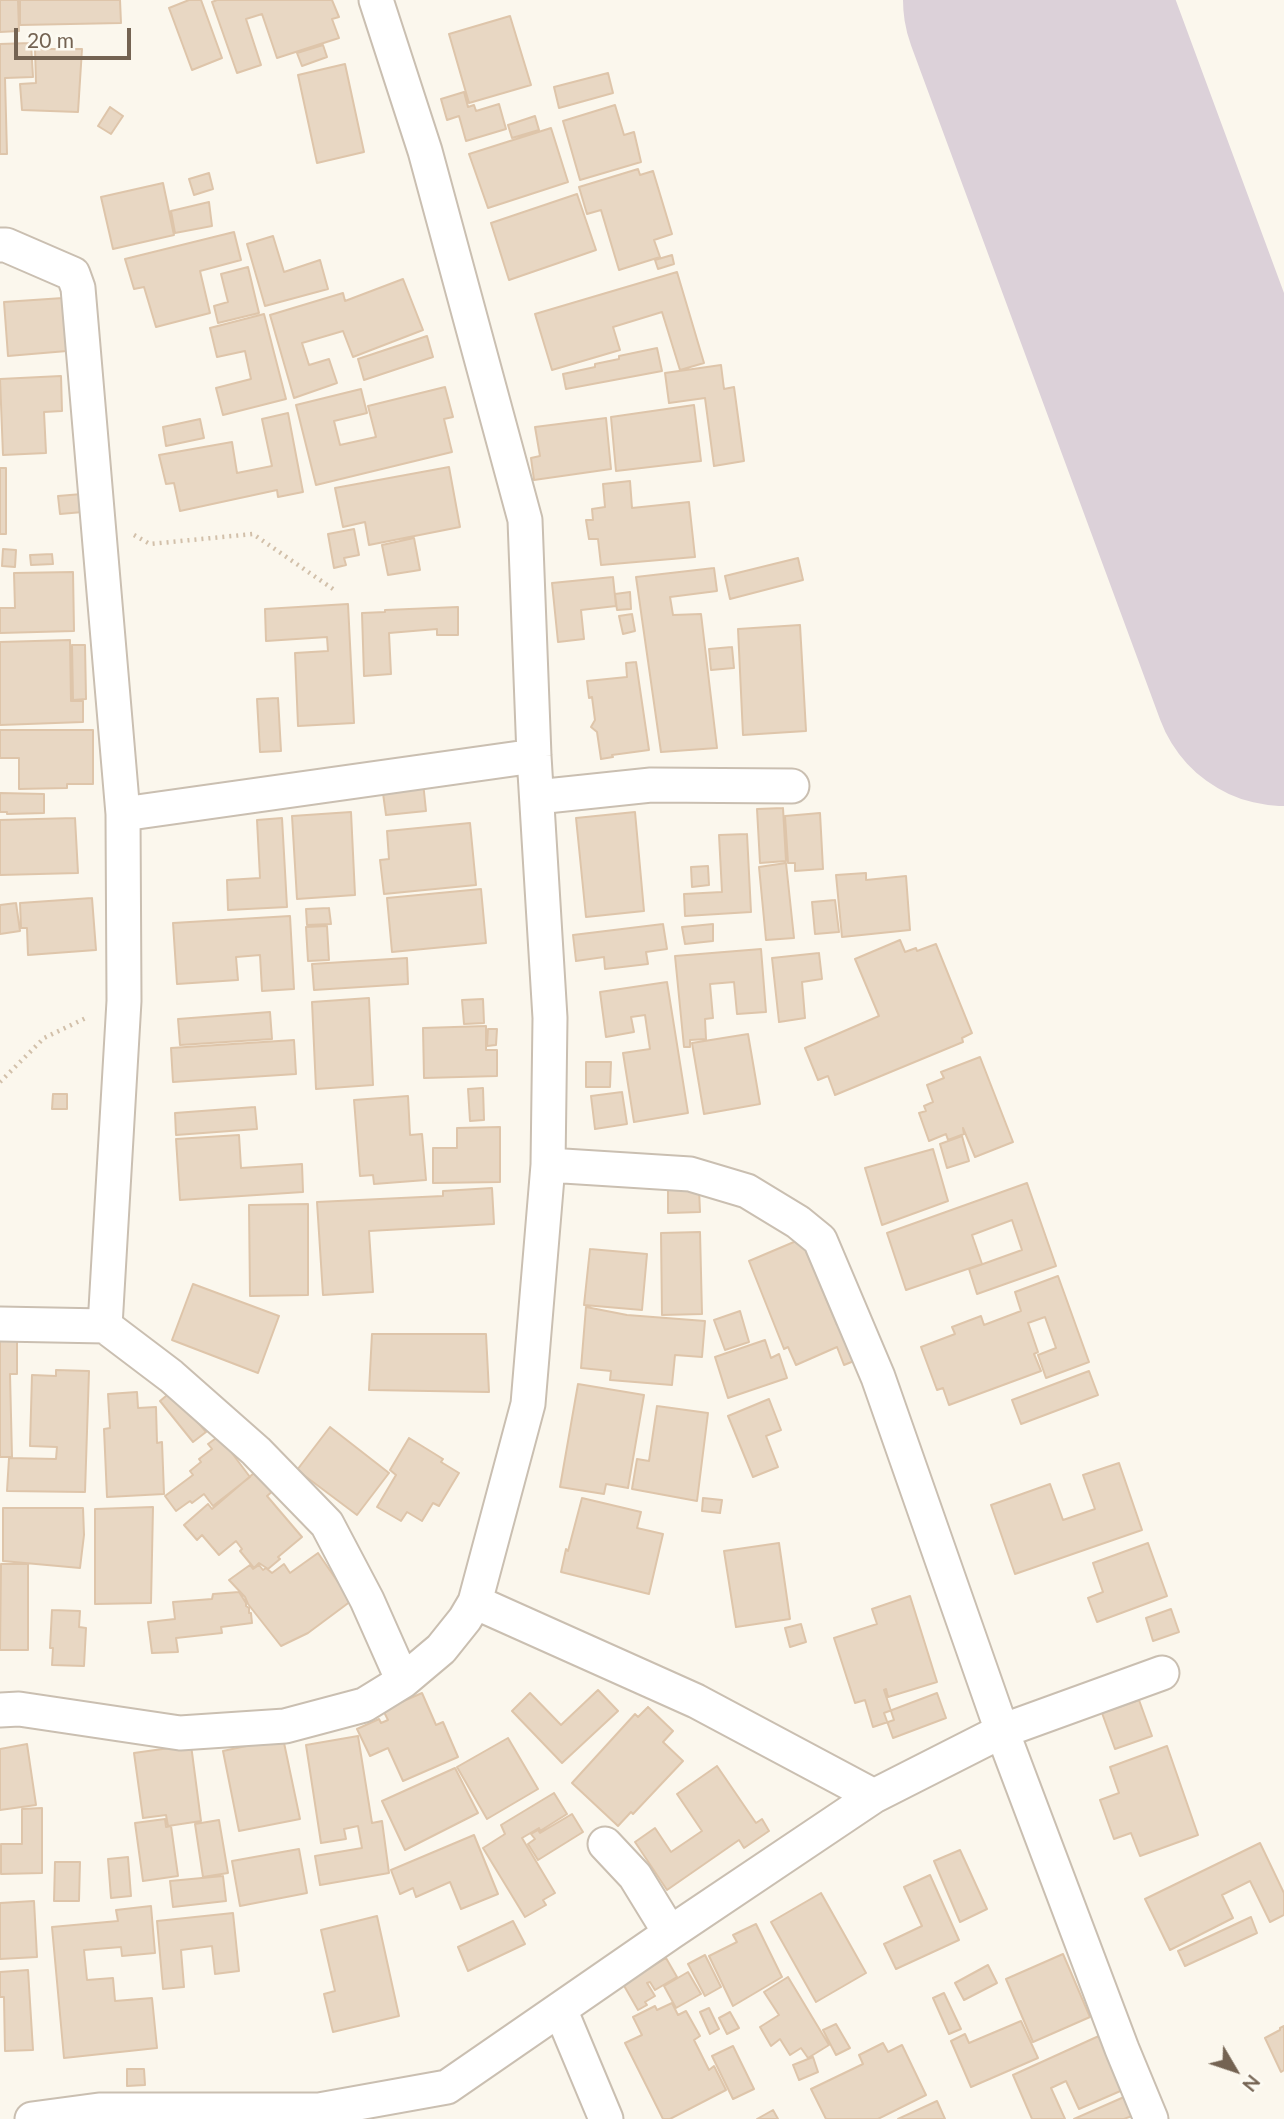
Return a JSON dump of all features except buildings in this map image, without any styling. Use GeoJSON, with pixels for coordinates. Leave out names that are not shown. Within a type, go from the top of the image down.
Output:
{"type":"FeatureCollection","features":[{"type":"Feature","properties":{"kind":"street"},"geometry":{"type":"LineString","coordinates":[[0,1710],[19,1709],[180,1733],[285,1726],[364,1705],[403,1681],[440,1649],[465,1619],[475,1602],[528,1404],[548,1165],[550,1018],[534,756],[525,520],[425,151],[376,0]]}},
{"type":"Feature","properties":{"kind":"street"},"geometry":{"type":"LineString","coordinates":[[0,245],[6,245],[73,274],[78,288],[123,814],[124,1001],[105,1326]]}},
{"type":"Feature","properties":{"kind":"street"},"geometry":{"type":"LineString","coordinates":[[123,814],[534,756]]}},
{"type":"Feature","properties":{"kind":"street"},"geometry":{"type":"LineString","coordinates":[[537,797],[651,785],[792,786]]}},
{"type":"Feature","properties":{"kind":"street"},"geometry":{"type":"LineString","coordinates":[[548,1165],[690,1174],[747,1191],[790,1216],[820,1240],[878,1377],[1002,1731],[1122,2049],[1152,2119]]}},
{"type":"Feature","properties":{"kind":"street"},"geometry":{"type":"LineString","coordinates":[[0,1324],[105,1326],[171,1376],[256,1451],[327,1524],[367,1600],[403,1681]]}},
{"type":"Feature","properties":{"kind":"street"},"geometry":{"type":"LineString","coordinates":[[475,1602],[696,1700],[874,1796]]}},
{"type":"Feature","properties":{"kind":"street"},"geometry":{"type":"LineString","coordinates":[[32,2119],[99,2110],[320,2114],[447,2087],[874,1796],[1002,1731],[1162,1673]]}},
{"type":"Feature","properties":{"kind":"street"},"geometry":{"type":"LineString","coordinates":[[605,1844],[635,1877],[670,1933]]}},
{"type":"Feature","properties":{"kind":"street"},"geometry":{"type":"LineString","coordinates":[[560,2009],[606,2119]]}},
{"type":"Feature","properties":{"kind":"path"},"geometry":{"type":"LineString","coordinates":[[97,514],[150,544],[253,534],[333,589]]}},
{"type":"Feature","properties":{"kind":"path"},"geometry":{"type":"LineString","coordinates":[[0,1082],[44,1038],[124,1001]]}},
{"type":"Feature","properties":{"kind":"runway"},"geometry":{"type":"LineString","coordinates":[[1035,0],[1284,674]]}}]}
